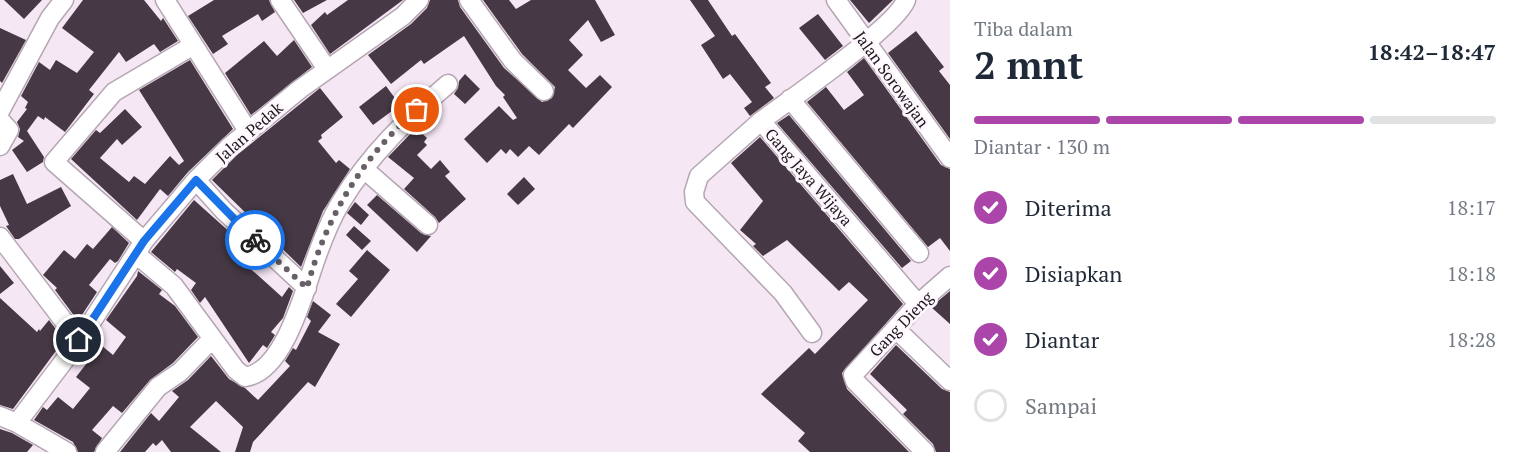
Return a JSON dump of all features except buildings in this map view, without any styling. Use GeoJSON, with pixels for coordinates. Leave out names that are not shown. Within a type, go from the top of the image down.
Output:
{"type":"FeatureCollection","features":[{"type":"Feature","properties":{"kind":"street"},"geometry":{"type":"LineString","coordinates":[[0,111],[50,18],[64,0]]}},
{"type":"Feature","properties":{"kind":"street"},"geometry":{"type":"LineString","coordinates":[[165,0],[192,46],[248,131]]}},
{"type":"Feature","properties":{"kind":"street"},"geometry":{"type":"LineString","coordinates":[[280,0],[327,69]]}},
{"type":"Feature","properties":{"kind":"street","name":"Jalan Pedak"},"geometry":{"type":"LineString","coordinates":[[17,423],[79,340],[140,247],[196,180],[248,131],[327,69],[403,16],[419,0]]}},
{"type":"Feature","properties":{"kind":"street"},"geometry":{"type":"LineString","coordinates":[[469,0],[513,61],[544,91]]}},
{"type":"Feature","properties":{"kind":"street","name":"Jalan Sorowajan"},"geometry":{"type":"LineString","coordinates":[[836,0],[864,43],[950,158]]}},
{"type":"Feature","properties":{"kind":"street","name":"Gang Jaya Wijaya"},"geometry":{"type":"LineString","coordinates":[[906,0],[900,12],[864,43],[760,121],[918,304]]}},
{"type":"Feature","properties":{"kind":"street"},"geometry":{"type":"LineString","coordinates":[[192,46],[114,92],[54,162],[140,247],[174,286],[236,370],[245,377],[254,376],[265,368],[287,337],[298,316],[327,228],[340,202],[401,124],[448,84]]}},
{"type":"Feature","properties":{"kind":"street"},"geometry":{"type":"LineString","coordinates":[[790,99],[919,253]]}},
{"type":"Feature","properties":{"kind":"street"},"geometry":{"type":"LineString","coordinates":[[0,120],[9,130],[0,146]]}},
{"type":"Feature","properties":{"kind":"street"},"geometry":{"type":"LineString","coordinates":[[760,121],[699,177],[694,192],[695,202],[783,293],[812,333]]}},
{"type":"Feature","properties":{"kind":"street"},"geometry":{"type":"LineString","coordinates":[[364,169],[428,225]]}},
{"type":"Feature","properties":{"kind":"street"},"geometry":{"type":"LineString","coordinates":[[196,180],[230,217],[307,288]]}},
{"type":"Feature","properties":{"kind":"street"},"geometry":{"type":"LineString","coordinates":[[0,237],[79,340]]}},
{"type":"Feature","properties":{"kind":"street","name":"Gang Dieng"},"geometry":{"type":"LineString","coordinates":[[925,452],[855,381],[853,372],[918,304],[950,276]]}},
{"type":"Feature","properties":{"kind":"street"},"geometry":{"type":"LineString","coordinates":[[896,329],[950,381]]}},
{"type":"Feature","properties":{"kind":"street"},"geometry":{"type":"LineString","coordinates":[[105,452],[158,387],[180,372],[212,339]]}},
{"type":"Feature","properties":{"kind":"street"},"geometry":{"type":"LineString","coordinates":[[0,416],[17,423],[67,452]]}},
{"type":"Feature","properties":{"kind":"way so far"},"geometry":{"type":"LineString","coordinates":[[255,240],[307,288],[327,228],[340,202],[384,142],[417,110]]}},
{"type":"Feature","properties":{"kind":"route"},"geometry":{"type":"LineString","coordinates":[[79,340],[144,241],[166,212],[196,180],[255,240]]}}]}
